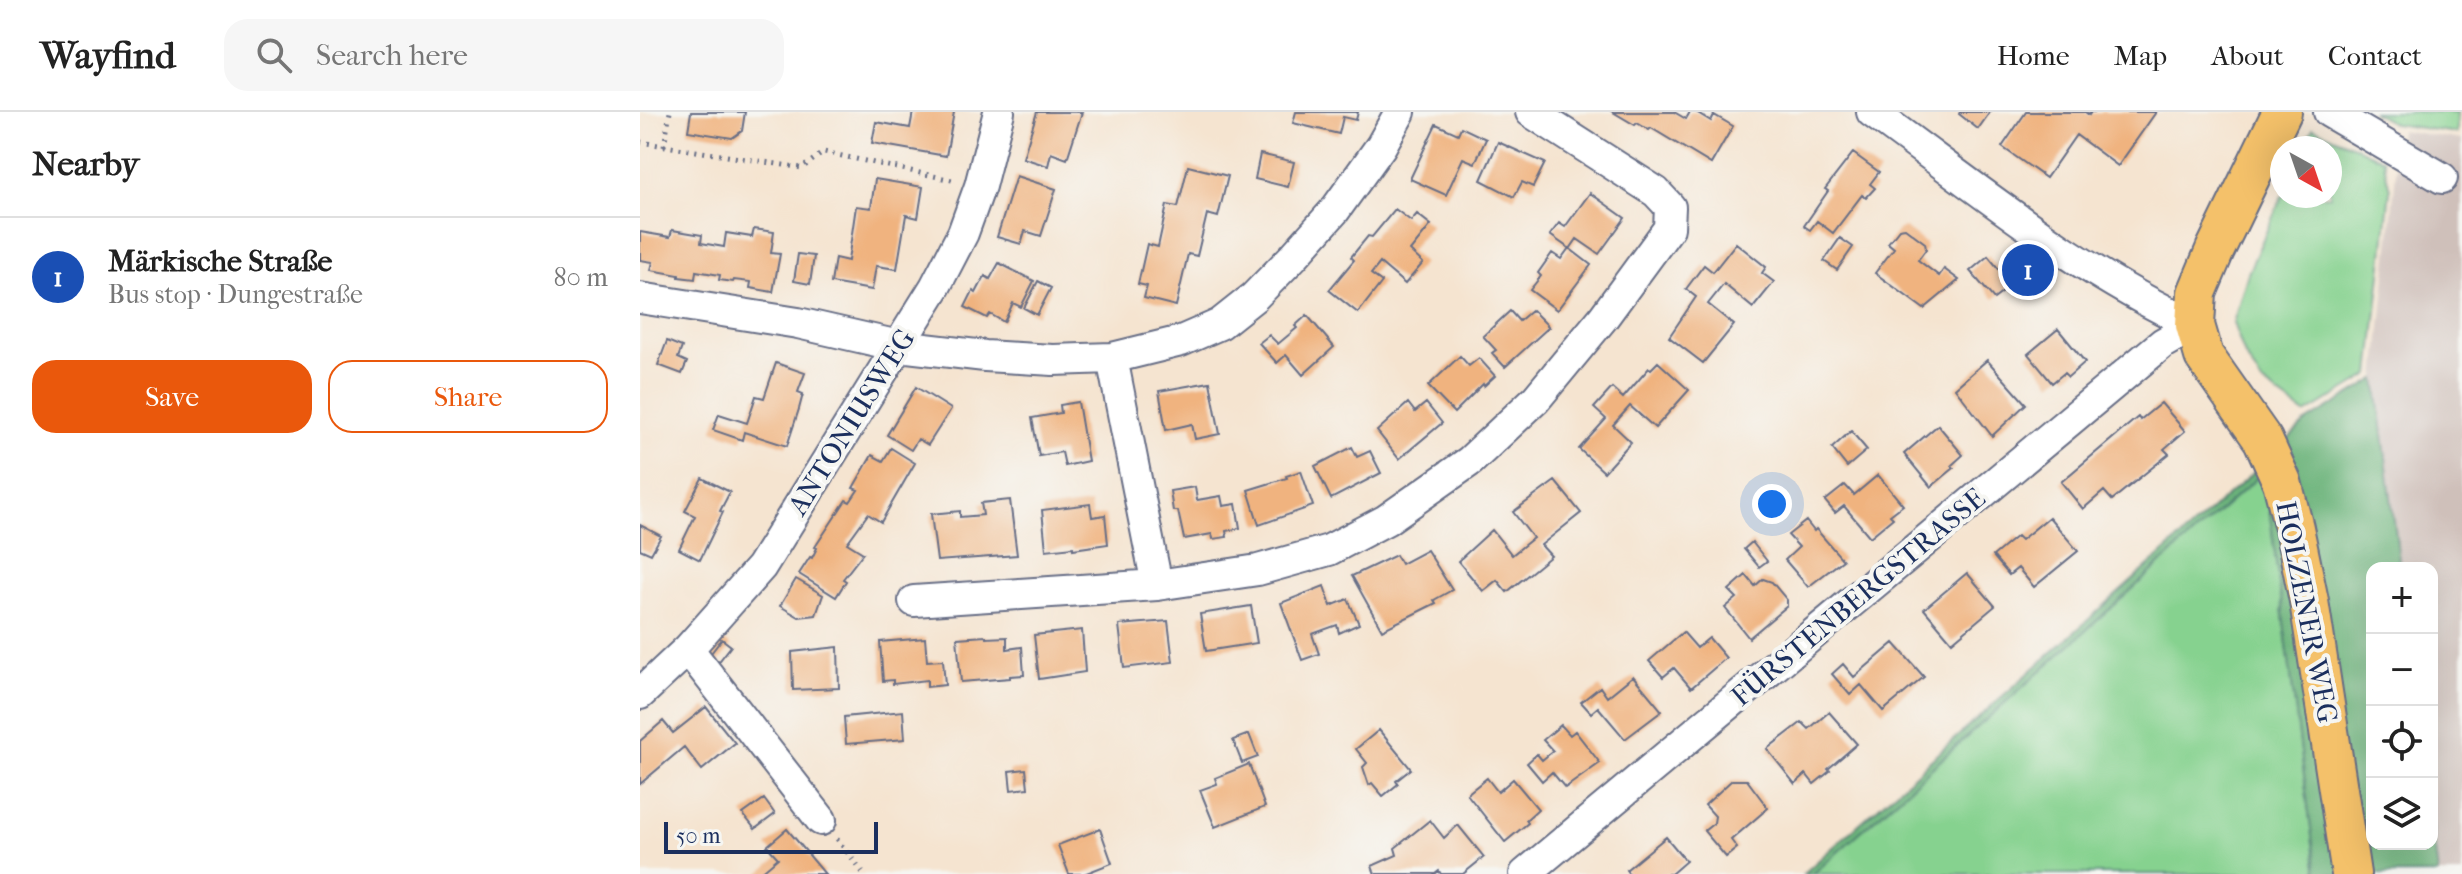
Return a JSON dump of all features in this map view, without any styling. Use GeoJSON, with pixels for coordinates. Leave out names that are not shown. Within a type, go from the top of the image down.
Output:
{"type":"FeatureCollection","features":[{"type":"Feature","properties":{"kind":"main road"},"geometry":{"type":"LineString","coordinates":[[2195,325],[2197,293],[2282,112]]}},
{"type":"Feature","properties":{"kind":"main road","name":"HOLZENER WEG"},"geometry":{"type":"LineString","coordinates":[[2195,325],[2204,356],[2263,440],[2282,482],[2309,601],[2351,874]]}},
{"type":"Feature","properties":{"kind":"street","name":"ANTONIUSWEG"},"geometry":{"type":"LineString","coordinates":[[640,694],[688,649],[761,567],[899,346],[963,233],[980,186],[999,112]]}},
{"type":"Feature","properties":{"kind":"street"},"geometry":{"type":"LineString","coordinates":[[640,298],[798,323],[899,346],[1053,360],[1112,358],[1181,341],[1220,324],[1254,297],[1335,210],[1381,146],[1400,112]]}},
{"type":"Feature","properties":{"kind":"street"},"geometry":{"type":"LineString","coordinates":[[914,601],[1157,585],[1258,570],[1329,550],[1386,520],[1470,461],[1536,399],[1603,318],[1669,228],[1670,207],[1656,192],[1531,112]]}},
{"type":"Feature","properties":{"kind":"street"},"geometry":{"type":"LineString","coordinates":[[1872,112],[2052,242],[2157,308],[2195,325]]}},
{"type":"Feature","properties":{"kind":"street"},"geometry":{"type":"LineString","coordinates":[[2329,112],[2442,178]]}},
{"type":"Feature","properties":{"kind":"street","name":"FÜRSTENBERGSTRASSE"},"geometry":{"type":"LineString","coordinates":[[1525,874],[2163,343],[2195,325]]}},
{"type":"Feature","properties":{"kind":"street"},"geometry":{"type":"LineString","coordinates":[[1112,358],[1157,585]]}},
{"type":"Feature","properties":{"kind":"street"},"geometry":{"type":"LineString","coordinates":[[688,649],[821,820]]}},
{"type":"Feature","properties":{"kind":"path"},"geometry":{"type":"LineString","coordinates":[[664,146],[670,112]]}},
{"type":"Feature","properties":{"kind":"path"},"geometry":{"type":"LineString","coordinates":[[640,142],[802,168],[824,152],[980,186]]}},
{"type":"Feature","properties":{"kind":"path"},"geometry":{"type":"LineString","coordinates":[[821,820],[864,874]]}},
{"type":"Feature","properties":{"kind":"shaded area"},"geometry":{"type":"Polygon","coordinates":[[[2400,130],[2462,140],[2462,874],[2438,874],[2435,850],[2438,850],[2438,562],[2399,562],[2376,379],[2400,130]]]}},
{"type":"Feature","properties":{"kind":"green space"},"geometry":{"type":"Polygon","coordinates":[[[2372,112],[2457,112],[2457,133],[2394,124],[2372,112]]]}},
{"type":"Feature","properties":{"kind":"green space"},"geometry":{"type":"Polygon","coordinates":[[[2313,128],[2331,136],[2309,136],[2313,128]]]}},
{"type":"Feature","properties":{"kind":"green space"},"geometry":{"type":"Polygon","coordinates":[[[2342,141],[2383,159],[2390,190],[2370,375],[2305,414],[2262,383],[2245,356],[2233,323],[2248,273],[2277,208],[2342,208],[2342,141]]]}},
{"type":"Feature","properties":{"kind":"green space"},"geometry":{"type":"Polygon","coordinates":[[[2376,379],[2399,562],[2366,562],[2366,850],[2435,850],[2438,874],[2317,874],[2269,508],[2259,476],[1813,874],[1803,874],[2254,472],[2306,422],[2376,379]]]}},
{"type":"Feature","properties":{"kind":"green space"},"geometry":{"type":"Polygon","coordinates":[[[2259,476],[2269,508],[2317,874],[1813,874],[2259,476]]]}},
{"type":"Feature","properties":{"kind":"building"},"geometry":{"type":"Polygon","coordinates":[[[691,112],[745,112],[742,131],[732,138],[688,131],[691,112]]]}},
{"type":"Feature","properties":{"kind":"building"},"geometry":{"type":"Polygon","coordinates":[[[913,112],[954,112],[946,156],[872,143],[876,122],[910,128],[913,112]]]}},
{"type":"Feature","properties":{"kind":"building"},"geometry":{"type":"Polygon","coordinates":[[[1037,112],[1082,112],[1067,159],[1051,153],[1048,166],[1023,158],[1037,112]]]}},
{"type":"Feature","properties":{"kind":"building"},"geometry":{"type":"Polygon","coordinates":[[[1296,112],[1358,112],[1356,120],[1343,117],[1339,134],[1293,123],[1296,112]]]}},
{"type":"Feature","properties":{"kind":"building"},"geometry":{"type":"Polygon","coordinates":[[[1613,112],[1674,112],[1686,119],[1690,112],[1696,112],[1711,121],[1714,115],[1733,126],[1711,164],[1651,128],[1635,125],[1613,112]]]}},
{"type":"Feature","properties":{"kind":"building"},"geometry":{"type":"Polygon","coordinates":[[[1960,112],[1990,112],[1978,129],[1960,112]]]}},
{"type":"Feature","properties":{"kind":"building"},"geometry":{"type":"Polygon","coordinates":[[[2026,112],[2085,112],[2089,115],[2091,112],[2156,112],[2118,166],[2076,135],[2046,178],[2002,147],[2026,112]]]}},
{"type":"Feature","properties":{"kind":"building"},"geometry":{"type":"Polygon","coordinates":[[[1436,124],[1458,134],[1461,127],[1486,139],[1475,163],[1463,158],[1446,195],[1410,179],[1436,124]]]}},
{"type":"Feature","properties":{"kind":"building"},"geometry":{"type":"Polygon","coordinates":[[[1498,142],[1545,163],[1533,187],[1522,182],[1514,197],[1481,180],[1498,142]]]}},
{"type":"Feature","properties":{"kind":"building"},"geometry":{"type":"Polygon","coordinates":[[[1853,153],[1879,172],[1870,184],[1875,188],[1866,198],[1862,195],[1833,233],[1817,221],[1810,230],[1804,226],[1828,191],[1825,189],[1853,153]]]}},
{"type":"Feature","properties":{"kind":"building"},"geometry":{"type":"Polygon","coordinates":[[[1260,154],[1294,162],[1288,187],[1255,179],[1260,154]]]}},
{"type":"Feature","properties":{"kind":"building"},"geometry":{"type":"Polygon","coordinates":[[[1188,166],[1228,176],[1218,217],[1207,214],[1197,256],[1188,254],[1176,306],[1144,298],[1147,286],[1138,284],[1147,244],[1158,247],[1167,205],[1178,207],[1188,166]]]}},
{"type":"Feature","properties":{"kind":"building"},"geometry":{"type":"Polygon","coordinates":[[[1016,176],[1056,189],[1041,236],[1025,231],[1021,244],[997,237],[1016,176]]]}},
{"type":"Feature","properties":{"kind":"building"},"geometry":{"type":"Polygon","coordinates":[[[875,179],[923,187],[918,218],[906,215],[897,269],[876,266],[872,290],[831,283],[835,258],[848,261],[856,206],[871,208],[875,179]]]}},
{"type":"Feature","properties":{"kind":"building"},"geometry":{"type":"Polygon","coordinates":[[[1590,193],[1625,218],[1599,254],[1577,239],[1570,249],[1550,235],[1559,223],[1565,227],[1590,193]]]}},
{"type":"Feature","properties":{"kind":"building"},"geometry":{"type":"Polygon","coordinates":[[[1395,209],[1411,221],[1417,214],[1431,225],[1410,251],[1423,263],[1405,284],[1380,263],[1371,274],[1382,282],[1358,313],[1329,290],[1354,260],[1351,257],[1368,236],[1372,237],[1395,209]]]}},
{"type":"Feature","properties":{"kind":"building"},"geometry":{"type":"Polygon","coordinates":[[[1905,228],[1925,243],[1926,249],[1918,260],[1939,276],[1944,269],[1959,280],[1924,309],[1875,273],[1894,248],[1888,243],[1899,229],[1905,228]]]}},
{"type":"Feature","properties":{"kind":"building"},"geometry":{"type":"Polygon","coordinates":[[[754,229],[774,232],[771,253],[780,254],[773,292],[750,288],[751,282],[719,280],[720,275],[696,271],[695,279],[679,277],[651,270],[653,262],[640,260],[640,232],[670,237],[672,230],[702,235],[701,243],[724,247],[726,233],[752,237],[754,229]]]}},
{"type":"Feature","properties":{"kind":"building"},"geometry":{"type":"Polygon","coordinates":[[[1840,238],[1853,247],[1837,270],[1824,261],[1840,238]]]}},
{"type":"Feature","properties":{"kind":"building"},"geometry":{"type":"Polygon","coordinates":[[[1736,243],[1766,267],[1762,273],[1774,282],[1753,308],[1724,284],[1708,304],[1734,325],[1703,363],[1669,337],[1696,297],[1686,289],[1704,265],[1713,272],[1736,243]]]}},
{"type":"Feature","properties":{"kind":"building"},"geometry":{"type":"Polygon","coordinates":[[[1569,248],[1591,265],[1557,310],[1530,290],[1552,253],[1561,259],[1569,248]]]}},
{"type":"Feature","properties":{"kind":"building"},"geometry":{"type":"Polygon","coordinates":[[[798,254],[814,256],[810,284],[794,281],[798,254]]]}},
{"type":"Feature","properties":{"kind":"building"},"geometry":{"type":"Polygon","coordinates":[[[1988,256],[2012,285],[1994,299],[1970,271],[1988,256]]]}},
{"type":"Feature","properties":{"kind":"building"},"geometry":{"type":"Polygon","coordinates":[[[999,263],[1034,281],[1021,307],[1013,303],[1004,322],[990,314],[987,318],[965,307],[973,291],[976,293],[985,276],[990,279],[999,263]]]}},
{"type":"Feature","properties":{"kind":"building"},"geometry":{"type":"Polygon","coordinates":[[[1038,281],[1051,288],[1037,315],[1024,308],[1038,281]]]}},
{"type":"Feature","properties":{"kind":"building"},"geometry":{"type":"Polygon","coordinates":[[[1532,310],[1549,327],[1505,367],[1492,353],[1496,350],[1483,336],[1510,311],[1519,321],[1532,310]]]}},
{"type":"Feature","properties":{"kind":"building"},"geometry":{"type":"Polygon","coordinates":[[[1307,315],[1334,347],[1303,375],[1286,355],[1277,363],[1259,343],[1269,335],[1278,344],[1307,315]]]}},
{"type":"Feature","properties":{"kind":"building"},"geometry":{"type":"Polygon","coordinates":[[[2058,329],[2085,362],[2068,377],[2064,373],[2052,383],[2028,354],[2058,329]]]}},
{"type":"Feature","properties":{"kind":"building"},"geometry":{"type":"Polygon","coordinates":[[[667,341],[682,347],[678,358],[687,362],[682,374],[658,365],[667,341]]]}},
{"type":"Feature","properties":{"kind":"building"},"geometry":{"type":"Polygon","coordinates":[[[1460,356],[1469,366],[1479,358],[1495,376],[1454,413],[1428,386],[1460,356]]]}},
{"type":"Feature","properties":{"kind":"building"},"geometry":{"type":"Polygon","coordinates":[[[1987,360],[2026,404],[1992,436],[1955,388],[1987,360]]]}},
{"type":"Feature","properties":{"kind":"building"},"geometry":{"type":"Polygon","coordinates":[[[1658,362],[1689,390],[1655,428],[1630,406],[1613,425],[1631,442],[1604,472],[1579,449],[1606,419],[1594,408],[1612,388],[1623,398],[1658,362]]]}},
{"type":"Feature","properties":{"kind":"building"},"geometry":{"type":"Polygon","coordinates":[[[776,363],[805,373],[798,392],[803,394],[787,446],[744,432],[742,440],[713,430],[719,414],[747,423],[756,396],[764,398],[776,363]]]}},
{"type":"Feature","properties":{"kind":"building"},"geometry":{"type":"Polygon","coordinates":[[[1210,382],[1220,434],[1195,439],[1192,424],[1166,430],[1159,391],[1210,382]]]}},
{"type":"Feature","properties":{"kind":"building"},"geometry":{"type":"Polygon","coordinates":[[[916,387],[951,409],[928,445],[918,439],[911,450],[887,435],[916,387]]]}},
{"type":"Feature","properties":{"kind":"building"},"geometry":{"type":"Polygon","coordinates":[[[1078,402],[1088,461],[1065,466],[1062,452],[1039,456],[1032,418],[1061,413],[1060,405],[1078,402]]]}},
{"type":"Feature","properties":{"kind":"building"},"geometry":{"type":"Polygon","coordinates":[[[1408,403],[1415,412],[1426,403],[1442,423],[1399,459],[1377,431],[1408,403]]]}},
{"type":"Feature","properties":{"kind":"building"},"geometry":{"type":"Polygon","coordinates":[[[2161,403],[2185,431],[2164,449],[2169,454],[2112,500],[2104,491],[2083,509],[2061,482],[2138,417],[2140,420],[2161,403]]]}},
{"type":"Feature","properties":{"kind":"building"},"geometry":{"type":"Polygon","coordinates":[[[1938,425],[1963,455],[1952,465],[1954,468],[1931,487],[1904,454],[1938,425]]]}},
{"type":"Feature","properties":{"kind":"building"},"geometry":{"type":"Polygon","coordinates":[[[1851,431],[1867,450],[1847,467],[1832,448],[1851,431]]]}},
{"type":"Feature","properties":{"kind":"building"},"geometry":{"type":"Polygon","coordinates":[[[1352,447],[1357,457],[1370,451],[1381,473],[1331,499],[1315,466],[1352,447]]]}},
{"type":"Feature","properties":{"kind":"building"},"geometry":{"type":"Polygon","coordinates":[[[891,448],[915,463],[881,522],[868,514],[847,543],[863,553],[843,579],[846,581],[836,597],[799,574],[846,500],[850,502],[858,490],[853,488],[872,455],[883,461],[891,448]]]}},
{"type":"Feature","properties":{"kind":"building"},"geometry":{"type":"Polygon","coordinates":[[[1301,471],[1313,506],[1259,525],[1248,490],[1301,471]]]}},
{"type":"Feature","properties":{"kind":"building"},"geometry":{"type":"Polygon","coordinates":[[[1878,475],[1903,505],[1870,537],[1844,506],[1835,513],[1825,501],[1845,485],[1854,495],[1878,475]]]}},
{"type":"Feature","properties":{"kind":"building"},"geometry":{"type":"Polygon","coordinates":[[[702,478],[730,492],[700,560],[679,549],[695,516],[685,511],[702,478]]]}},
{"type":"Feature","properties":{"kind":"building"},"geometry":{"type":"Polygon","coordinates":[[[1555,481],[1581,513],[1541,545],[1551,556],[1507,592],[1497,580],[1483,591],[1458,561],[1492,530],[1512,555],[1533,538],[1513,512],[1555,481]]]}},
{"type":"Feature","properties":{"kind":"building"},"geometry":{"type":"Polygon","coordinates":[[[1195,487],[1197,500],[1221,496],[1223,506],[1236,504],[1240,528],[1226,531],[1227,537],[1213,539],[1212,534],[1184,539],[1178,511],[1173,511],[1170,491],[1195,487]]]}},
{"type":"Feature","properties":{"kind":"building"},"geometry":{"type":"Polygon","coordinates":[[[1010,500],[1017,555],[937,561],[931,514],[960,511],[960,517],[983,515],[981,503],[1010,500]]]}},
{"type":"Feature","properties":{"kind":"building"},"geometry":{"type":"Polygon","coordinates":[[[1090,504],[1092,517],[1105,515],[1108,544],[1046,550],[1042,510],[1090,504]]]}},
{"type":"Feature","properties":{"kind":"building"},"geometry":{"type":"Polygon","coordinates":[[[2049,517],[2078,551],[2034,587],[2018,568],[2009,575],[1993,556],[2017,536],[2021,540],[2049,517]]]}},
{"type":"Feature","properties":{"kind":"building"},"geometry":{"type":"Polygon","coordinates":[[[1806,521],[1843,560],[1808,587],[1785,560],[1799,547],[1788,535],[1806,521]]]}},
{"type":"Feature","properties":{"kind":"building"},"geometry":{"type":"Polygon","coordinates":[[[640,525],[661,536],[651,554],[640,549],[640,525]]]}},
{"type":"Feature","properties":{"kind":"building"},"geometry":{"type":"Polygon","coordinates":[[[1752,542],[1767,561],[1759,567],[1744,549],[1752,542]]]}},
{"type":"Feature","properties":{"kind":"building"},"geometry":{"type":"Polygon","coordinates":[[[1427,550],[1452,590],[1434,600],[1436,603],[1382,630],[1352,576],[1396,555],[1401,564],[1427,550]]]}},
{"type":"Feature","properties":{"kind":"building"},"geometry":{"type":"Polygon","coordinates":[[[1967,573],[1995,606],[1952,642],[1924,609],[1967,573]]]}},
{"type":"Feature","properties":{"kind":"building"},"geometry":{"type":"Polygon","coordinates":[[[1746,575],[1755,586],[1763,579],[1772,582],[1787,600],[1787,606],[1749,638],[1725,608],[1737,598],[1729,590],[1746,575]]]}},
{"type":"Feature","properties":{"kind":"building"},"geometry":{"type":"Polygon","coordinates":[[[796,579],[823,595],[816,615],[799,617],[780,606],[796,579]]]}},
{"type":"Feature","properties":{"kind":"building"},"geometry":{"type":"Polygon","coordinates":[[[1324,586],[1331,606],[1348,599],[1359,624],[1339,633],[1337,625],[1312,634],[1319,654],[1302,660],[1281,603],[1324,586]]]}},
{"type":"Feature","properties":{"kind":"building"},"geometry":{"type":"Polygon","coordinates":[[[1251,606],[1257,643],[1206,651],[1200,614],[1251,606]]]}},
{"type":"Feature","properties":{"kind":"building"},"geometry":{"type":"Polygon","coordinates":[[[1168,621],[1173,662],[1124,668],[1119,625],[1168,621]]]}},
{"type":"Feature","properties":{"kind":"building"},"geometry":{"type":"Polygon","coordinates":[[[1082,630],[1085,672],[1039,679],[1034,635],[1082,630]]]}},
{"type":"Feature","properties":{"kind":"building"},"geometry":{"type":"Polygon","coordinates":[[[1683,632],[1697,648],[1709,638],[1726,658],[1691,688],[1674,668],[1663,677],[1649,661],[1683,632]]]}},
{"type":"Feature","properties":{"kind":"building"},"geometry":{"type":"Polygon","coordinates":[[[1007,637],[1007,649],[1022,647],[1024,675],[961,682],[957,638],[1007,637]]]}},
{"type":"Feature","properties":{"kind":"building"},"geometry":{"type":"Polygon","coordinates":[[[925,638],[927,661],[943,660],[945,685],[927,687],[927,680],[893,684],[893,680],[883,681],[880,642],[925,638]]]}},
{"type":"Feature","properties":{"kind":"building"},"geometry":{"type":"Polygon","coordinates":[[[722,639],[731,646],[717,664],[708,657],[722,639]]]}},
{"type":"Feature","properties":{"kind":"building"},"geometry":{"type":"Polygon","coordinates":[[[1894,643],[1924,677],[1883,711],[1861,685],[1850,695],[1832,674],[1843,664],[1854,677],[1894,643]]]}},
{"type":"Feature","properties":{"kind":"building"},"geometry":{"type":"Polygon","coordinates":[[[838,647],[839,688],[793,690],[792,652],[838,647]]]}},
{"type":"Feature","properties":{"kind":"building"},"geometry":{"type":"Polygon","coordinates":[[[1633,676],[1662,711],[1625,739],[1598,707],[1591,713],[1581,702],[1600,687],[1607,697],[1633,676]]]}},
{"type":"Feature","properties":{"kind":"building"},"geometry":{"type":"Polygon","coordinates":[[[706,707],[735,743],[702,770],[684,747],[640,784],[640,741],[663,721],[673,733],[706,707]]]}},
{"type":"Feature","properties":{"kind":"building"},"geometry":{"type":"Polygon","coordinates":[[[903,711],[905,739],[846,744],[844,717],[903,711]]]}},
{"type":"Feature","properties":{"kind":"building"},"geometry":{"type":"Polygon","coordinates":[[[1829,712],[1857,744],[1814,784],[1806,774],[1795,784],[1767,749],[1802,722],[1809,729],[1829,712]]]}},
{"type":"Feature","properties":{"kind":"building"},"geometry":{"type":"Polygon","coordinates":[[[1561,725],[1570,735],[1575,731],[1600,763],[1565,788],[1552,772],[1542,781],[1527,763],[1537,754],[1542,760],[1553,751],[1543,740],[1561,725]]]}},
{"type":"Feature","properties":{"kind":"building"},"geometry":{"type":"Polygon","coordinates":[[[1379,730],[1411,769],[1383,796],[1372,783],[1369,785],[1363,767],[1367,763],[1356,749],[1379,730]]]}},
{"type":"Feature","properties":{"kind":"building"},"geometry":{"type":"Polygon","coordinates":[[[1249,734],[1258,757],[1242,763],[1233,740],[1249,734]]]}},
{"type":"Feature","properties":{"kind":"building"},"geometry":{"type":"Polygon","coordinates":[[[1249,764],[1265,807],[1215,827],[1200,790],[1217,784],[1215,778],[1249,764]]]}},
{"type":"Feature","properties":{"kind":"building"},"geometry":{"type":"Polygon","coordinates":[[[1026,769],[1028,788],[1011,790],[1009,771],[1026,769]]]}},
{"type":"Feature","properties":{"kind":"building"},"geometry":{"type":"Polygon","coordinates":[[[1487,778],[1498,792],[1513,779],[1538,809],[1526,820],[1528,823],[1505,842],[1467,794],[1487,778]]]}},
{"type":"Feature","properties":{"kind":"building"},"geometry":{"type":"Polygon","coordinates":[[[1732,780],[1747,780],[1768,808],[1731,840],[1737,848],[1726,857],[1704,831],[1714,823],[1715,816],[1705,805],[1732,780]]]}},
{"type":"Feature","properties":{"kind":"building"},"geometry":{"type":"Polygon","coordinates":[[[764,799],[775,814],[755,829],[743,814],[764,799]]]}},
{"type":"Feature","properties":{"kind":"building"},"geometry":{"type":"Polygon","coordinates":[[[1430,820],[1444,838],[1458,825],[1484,857],[1463,874],[1441,874],[1439,871],[1435,874],[1375,874],[1372,866],[1397,855],[1395,848],[1430,820]]]}},
{"type":"Feature","properties":{"kind":"building"},"geometry":{"type":"Polygon","coordinates":[[[787,829],[825,874],[759,874],[778,858],[767,846],[787,829]]]}},
{"type":"Feature","properties":{"kind":"building"},"geometry":{"type":"Polygon","coordinates":[[[1100,829],[1112,863],[1084,874],[1069,874],[1058,845],[1100,829]]]}},
{"type":"Feature","properties":{"kind":"building"},"geometry":{"type":"Polygon","coordinates":[[[1666,837],[1686,861],[1671,874],[1629,874],[1626,870],[1666,837]]]}},
{"type":"Feature","properties":{"kind":"place","name":"Märkische Straße"},"geometry":{"type":"Point","coordinates":[2028,270]}}]}
